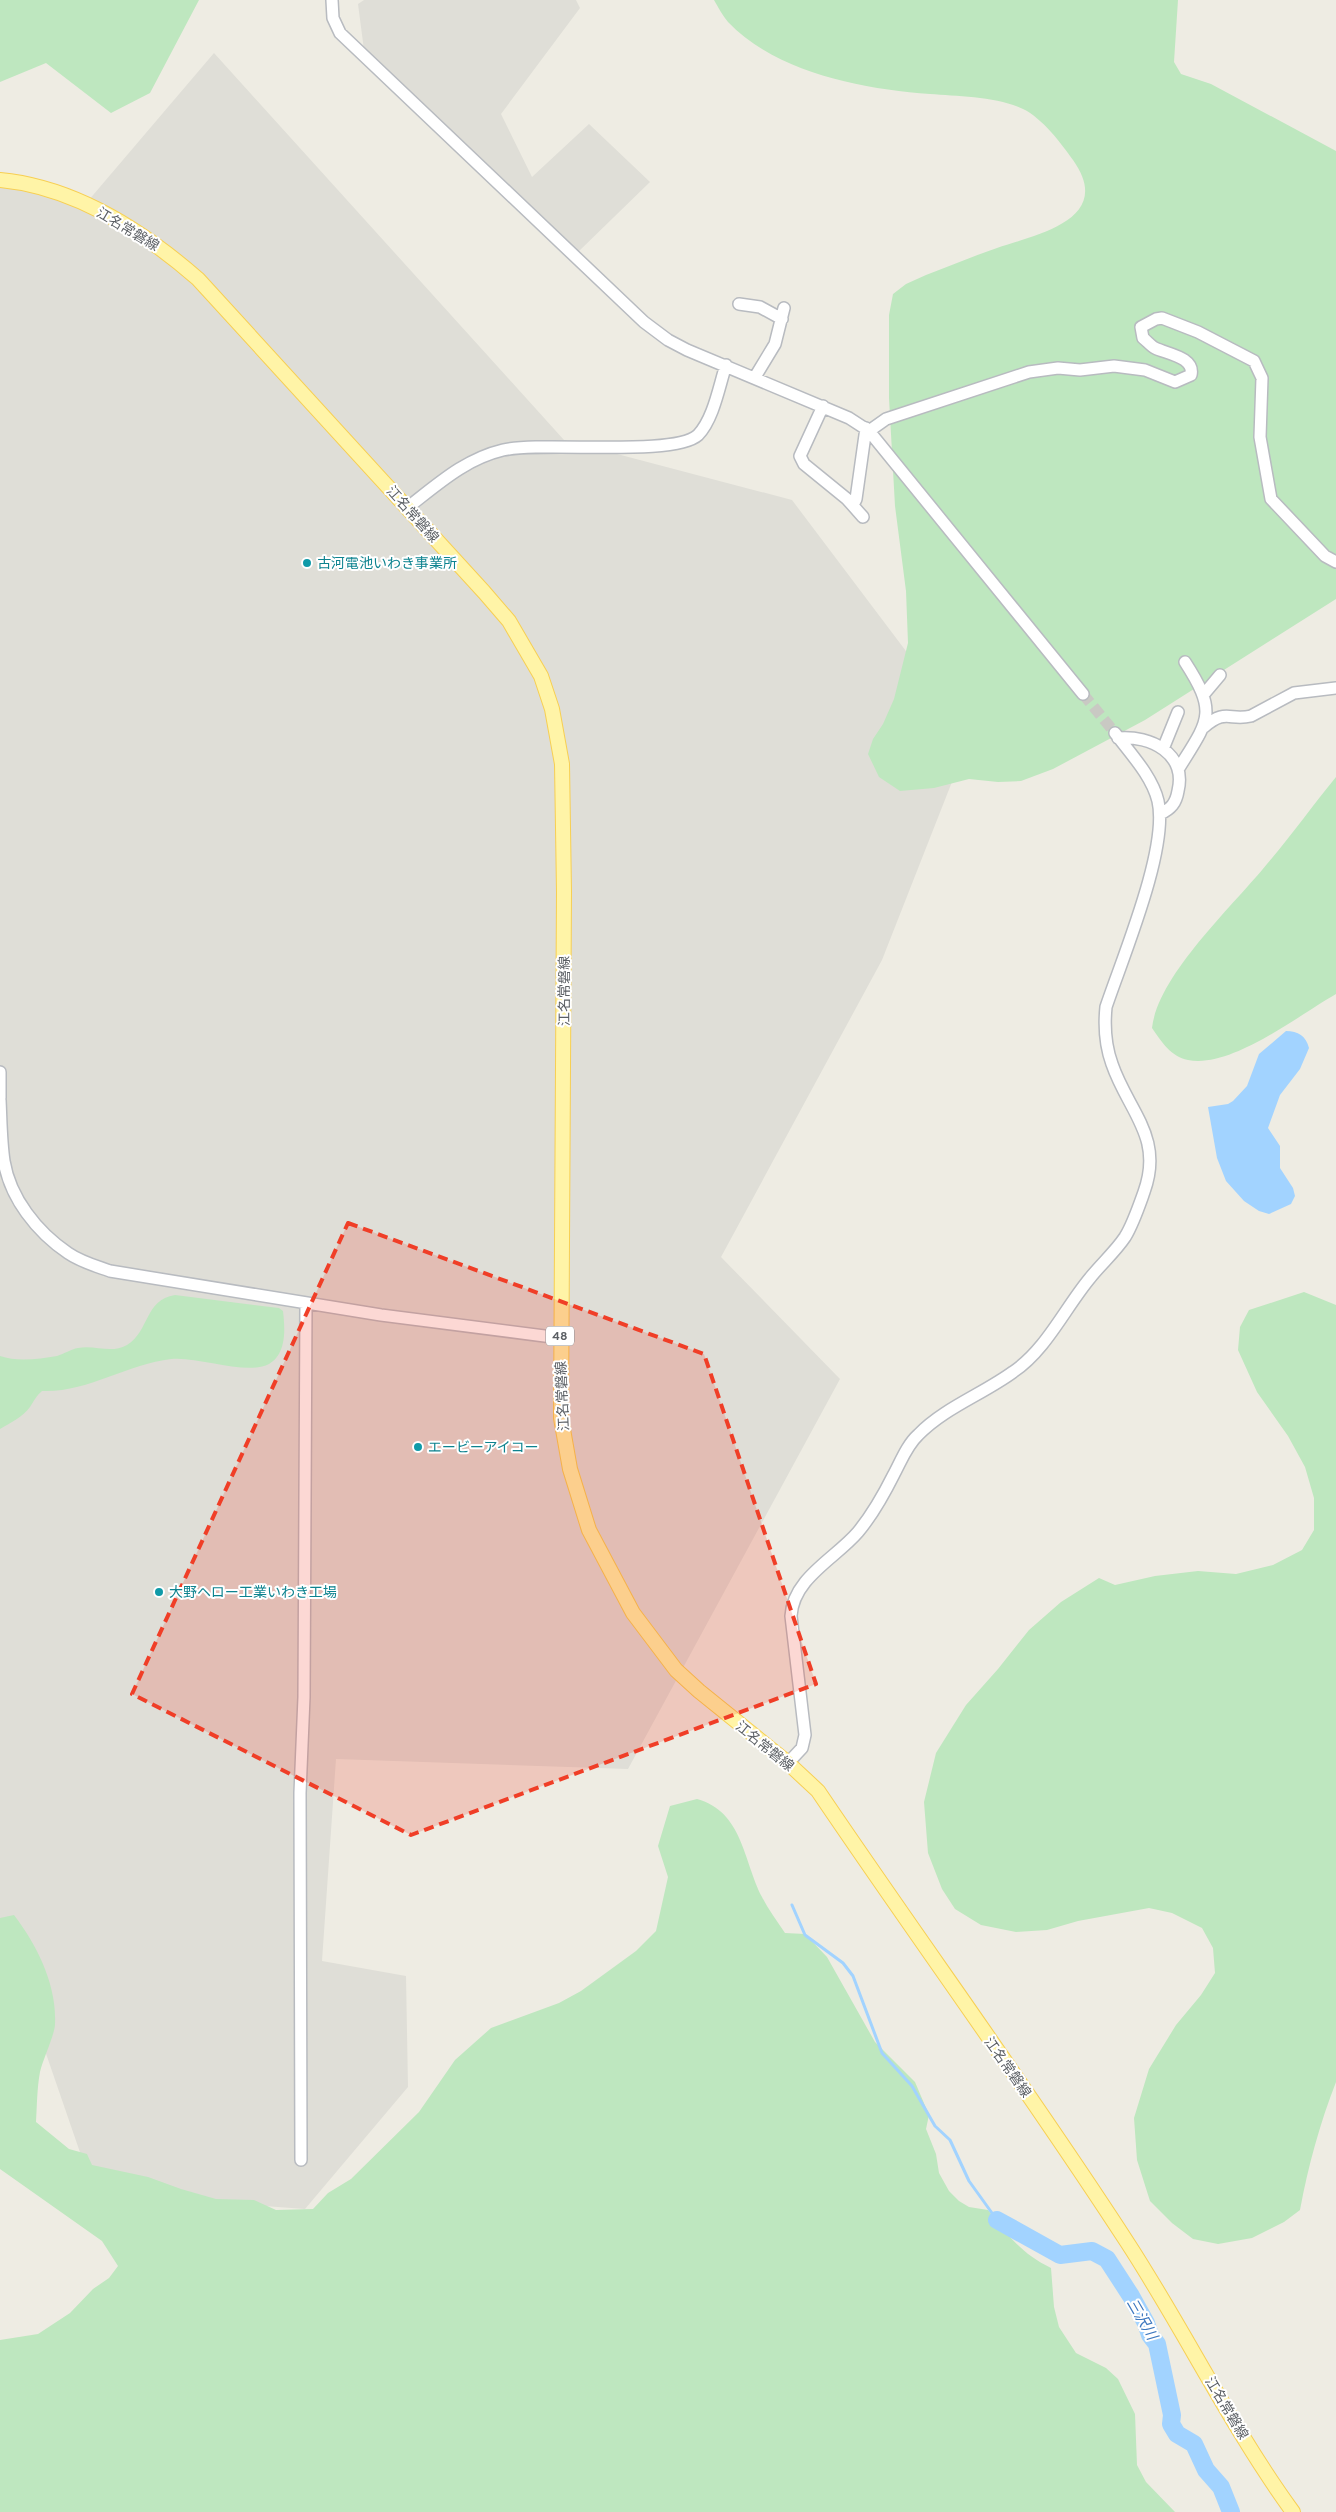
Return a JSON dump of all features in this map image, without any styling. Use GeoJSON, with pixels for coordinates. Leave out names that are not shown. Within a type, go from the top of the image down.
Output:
{"type":"FeatureCollection","features":[{"type":"Feature","properties":{"kind":"main road","name":"江名常磐線"},"geometry":{"type":"LineString","coordinates":[[0,180],[36,187],[79,201],[101,211],[169,253],[198,279],[509,621],[541,676],[558,738],[562,764],[564,892],[561,1418],[570,1469],[589,1530],[632,1613],[676,1670],[788,1763],[818,1791],[1077,2166],[1143,2267],[1269,2478],[1294,2512]]}},
{"type":"Feature","properties":{"kind":"street"},"geometry":{"type":"LineString","coordinates":[[332,0],[334,18],[340,34],[644,322],[668,340],[687,350],[823,406],[849,418],[867,430],[1083,694]]}},
{"type":"Feature","properties":{"kind":"street"},"geometry":{"type":"LineString","coordinates":[[739,304],[760,307],[783,314],[775,344],[755,377]]}},
{"type":"Feature","properties":{"kind":"street"},"geometry":{"type":"LineString","coordinates":[[867,430],[886,419],[1029,372],[1058,368],[1080,370],[1114,366],[1145,370],[1159,377],[1176,382],[1182,381],[1191,375],[1192,371],[1188,363],[1175,354],[1154,348],[1143,338],[1142,327],[1156,318],[1162,318],[1198,332],[1254,361],[1262,378],[1260,437],[1270,499],[1325,556],[1336,562]]}},
{"type":"Feature","properties":{"kind":"street"},"geometry":{"type":"LineString","coordinates":[[407,508],[466,464],[478,457],[505,450],[684,443],[699,434],[703,428],[712,409],[726,365]]}},
{"type":"Feature","properties":{"kind":"street"},"geometry":{"type":"LineString","coordinates":[[823,406],[800,456],[804,464],[853,505],[863,517]]}},
{"type":"Feature","properties":{"kind":"street"},"geometry":{"type":"LineString","coordinates":[[853,505],[856,499],[867,430]]}},
{"type":"Feature","properties":{"kind":"street"},"geometry":{"type":"LineString","coordinates":[[1179,768],[1204,727],[1206,718],[1204,694],[1185,662]]}},
{"type":"Feature","properties":{"kind":"street"},"geometry":{"type":"LineString","coordinates":[[1204,694],[1220,675]]}},
{"type":"Feature","properties":{"kind":"street"},"geometry":{"type":"LineString","coordinates":[[1204,727],[1224,715],[1251,716],[1294,693],[1336,688]]}},
{"type":"Feature","properties":{"kind":"street"},"geometry":{"type":"LineString","coordinates":[[1163,749],[1178,712]]}},
{"type":"Feature","properties":{"kind":"street"},"geometry":{"type":"LineString","coordinates":[[788,1763],[802,1748],[805,1735],[791,1616],[795,1598],[814,1572],[858,1532],[880,1502],[916,1436],[942,1415],[1015,1371],[1032,1356],[1091,1276],[1126,1236],[1144,1190],[1151,1164],[1149,1146],[1142,1122],[1112,1065],[1105,1037],[1106,1007],[1150,876],[1159,831],[1160,814],[1157,798],[1150,783],[1116,736],[1144,741],[1163,749],[1179,768],[1181,778],[1174,804],[1160,814]]}},
{"type":"Feature","properties":{"kind":"street"},"geometry":{"type":"LineString","coordinates":[[0,1072],[4,1161],[14,1193],[38,1227],[68,1254],[110,1271],[306,1303],[560,1338]]}},
{"type":"Feature","properties":{"kind":"street"},"geometry":{"type":"LineString","coordinates":[[301,2160],[300,1793],[304,1697],[306,1303]]}},
{"type":"Feature","properties":{"kind":"highlighted area"},"geometry":{"type":"Polygon","coordinates":[[[348,1223],[704,1354],[816,1684],[411,1835],[132,1694],[348,1223]]]}},
{"type":"Feature","properties":{"kind":"shaded area"},"geometry":{"type":"Polygon","coordinates":[[[364,0],[576,0],[580,8],[501,114],[532,177],[589,124],[650,182],[577,253],[364,50],[358,4],[364,0]]]}},
{"type":"Feature","properties":{"kind":"shaded area"},"geometry":{"type":"Polygon","coordinates":[[[214,53],[564,440],[792,500],[970,736],[882,960],[721,1257],[840,1379],[628,1769],[336,1759],[322,1961],[406,1976],[408,2087],[305,2209],[94,2193],[0,1920],[0,179],[88,201],[214,53]]]}},
{"type":"Feature","properties":{"kind":"green space"},"geometry":{"type":"Polygon","coordinates":[[[0,0],[199,0],[150,93],[111,113],[46,63],[0,82],[0,0]]]}},
{"type":"Feature","properties":{"kind":"green space"},"geometry":{"type":"Polygon","coordinates":[[[714,0],[1178,0],[1174,62],[1181,74],[1211,84],[1336,151],[1336,599],[1145,720],[1053,769],[1021,781],[998,782],[969,779],[934,788],[900,791],[879,777],[868,754],[873,739],[883,724],[894,699],[908,643],[906,591],[895,506],[889,398],[889,315],[893,294],[906,284],[926,275],[988,251],[1032,237],[1066,221],[1078,210],[1085,197],[1083,180],[1073,160],[1057,139],[1037,118],[1023,109],[1002,102],[965,96],[904,92],[877,88],[822,75],[796,66],[748,40],[728,22],[714,0]]]}},
{"type":"Feature","properties":{"kind":"green space"},"geometry":{"type":"Polygon","coordinates":[[[1336,777],[1336,994],[1244,1049],[1205,1061],[1188,1060],[1176,1056],[1167,1048],[1152,1028],[1157,1007],[1168,986],[1199,942],[1253,881],[1336,777]]]}},
{"type":"Feature","properties":{"kind":"green space"},"geometry":{"type":"Polygon","coordinates":[[[1304,1292],[1336,1305],[1336,2082],[1315,2145],[1300,2210],[1284,2222],[1252,2238],[1218,2244],[1193,2239],[1172,2223],[1150,2201],[1137,2160],[1134,2118],[1149,2069],[1176,2025],[1201,1995],[1215,1973],[1213,1948],[1202,1928],[1172,1913],[1149,1908],[1078,1921],[1047,1930],[1016,1932],[981,1925],[955,1909],[942,1889],[928,1853],[924,1802],[936,1753],[966,1705],[1029,1630],[1061,1602],[1099,1578],[1115,1585],[1155,1576],[1198,1571],[1236,1574],[1273,1565],[1302,1550],[1314,1530],[1314,1498],[1305,1467],[1288,1436],[1257,1392],[1238,1350],[1240,1327],[1249,1310],[1304,1292]]]}},
{"type":"Feature","properties":{"kind":"green space"},"geometry":{"type":"Polygon","coordinates":[[[175,1295],[279,1308],[283,1311],[284,1340],[279,1354],[269,1364],[248,1368],[195,1360],[171,1359],[139,1366],[75,1388],[42,1391],[24,1414],[0,1429],[0,1356],[14,1359],[36,1359],[57,1356],[73,1349],[85,1347],[121,1348],[127,1345],[140,1332],[152,1309],[158,1303],[165,1298],[175,1295]]]}},
{"type":"Feature","properties":{"kind":"green space"},"geometry":{"type":"Polygon","coordinates":[[[697,1799],[712,1805],[733,1826],[740,1839],[762,1897],[785,1933],[805,1934],[827,1957],[875,2042],[915,2082],[929,2115],[926,2129],[936,2154],[939,2173],[949,2191],[959,2201],[969,2207],[988,2210],[1016,2243],[1032,2257],[1051,2268],[1054,2307],[1059,2327],[1076,2353],[1106,2368],[1118,2379],[1135,2414],[1137,2465],[1146,2482],[1175,2512],[0,2512],[0,2340],[38,2334],[70,2313],[93,2289],[109,2278],[118,2266],[102,2241],[0,2169],[0,1918],[14,1915],[38,1952],[53,1995],[55,2024],[40,2072],[36,2122],[69,2149],[87,2154],[92,2165],[148,2177],[216,2199],[254,2200],[276,2210],[313,2209],[328,2193],[351,2179],[419,2112],[455,2060],[491,2028],[559,2003],[581,1991],[636,1951],[656,1931],[668,1877],[658,1846],[670,1806],[697,1799]]]}},
{"type":"Feature","properties":{"kind":"water"},"geometry":{"type":"Polygon","coordinates":[[[1286,1031],[1301,1035],[1306,1040],[1309,1048],[1300,1069],[1280,1095],[1268,1128],[1280,1146],[1280,1168],[1293,1188],[1295,1196],[1291,1204],[1269,1214],[1259,1211],[1244,1201],[1226,1181],[1217,1158],[1208,1107],[1228,1104],[1233,1101],[1247,1086],[1259,1054],[1286,1031]]]}},
{"type":"Feature","properties":{"kind":"waterway"},"geometry":{"type":"LineString","coordinates":[[792,1905],[805,1935],[843,1963],[853,1976],[882,2053],[912,2086],[935,2126],[950,2140],[969,2181],[997,2220]]}},
{"type":"Feature","properties":{"kind":"waterway","name":"三沢川"},"geometry":{"type":"LineString","coordinates":[[997,2220],[1060,2255],[1092,2251],[1107,2259],[1131,2296],[1146,2323],[1150,2335],[1157,2344],[1172,2415],[1171,2424],[1177,2434],[1194,2444],[1206,2470],[1221,2487],[1231,2512]]}},
{"type":"Feature","properties":{"kind":"tunnel"},"geometry":{"type":"LineString","coordinates":[[1083,694],[1115,733]]}},
{"type":"Feature","properties":{"kind":"place","name":"古河電池いわき事業所"},"geometry":{"type":"Point","coordinates":[307,563]}},
{"type":"Feature","properties":{"kind":"place","name":"エービーアイコー"},"geometry":{"type":"Point","coordinates":[418,1447]}},
{"type":"Feature","properties":{"kind":"place","name":"大野ヘロー工業いわき工場"},"geometry":{"type":"Point","coordinates":[159,1592]}}]}
